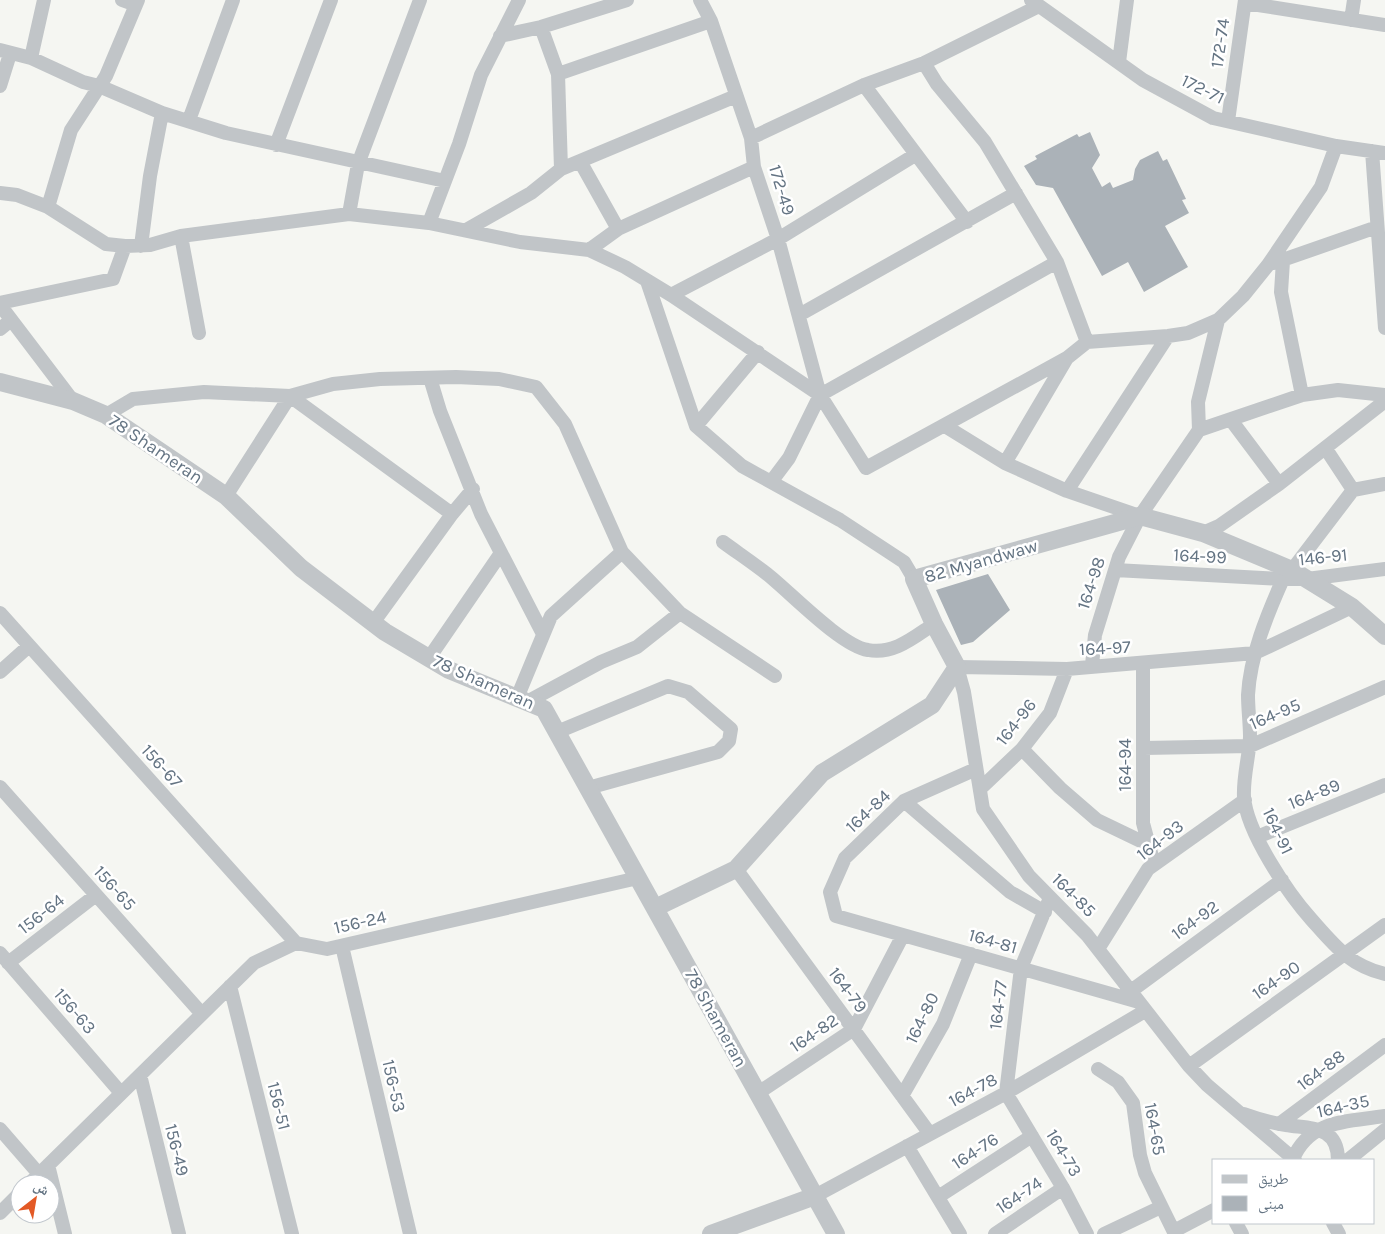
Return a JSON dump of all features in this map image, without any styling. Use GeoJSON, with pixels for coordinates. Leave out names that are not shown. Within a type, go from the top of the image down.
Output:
{"type":"FeatureCollection","features":[{"type":"Feature","properties":{"kind":"street"},"geometry":{"type":"LineString","coordinates":[[31,58],[44,0]]}},
{"type":"Feature","properties":{"kind":"street"},"geometry":{"type":"LineString","coordinates":[[48,207],[71,130],[106,76],[137,3],[122,0]]}},
{"type":"Feature","properties":{"kind":"street"},"geometry":{"type":"LineString","coordinates":[[189,120],[233,0]]}},
{"type":"Feature","properties":{"kind":"street"},"geometry":{"type":"LineString","coordinates":[[276,145],[331,0]]}},
{"type":"Feature","properties":{"kind":"street"},"geometry":{"type":"LineString","coordinates":[[349,214],[358,164],[420,0]]}},
{"type":"Feature","properties":{"kind":"street"},"geometry":{"type":"LineString","coordinates":[[429,223],[481,75],[519,0]]}},
{"type":"Feature","properties":{"kind":"street"},"geometry":{"type":"LineString","coordinates":[[500,36],[541,27],[609,3],[627,0]]}},
{"type":"Feature","properties":{"kind":"street","name":"172-49"},"geometry":{"type":"LineString","coordinates":[[700,0],[711,21],[751,138],[754,166],[778,239],[820,395]]}},
{"type":"Feature","properties":{"kind":"street"},"geometry":{"type":"LineString","coordinates":[[1118,62],[1126,0]]}},
{"type":"Feature","properties":{"kind":"street"},"geometry":{"type":"LineString","coordinates":[[1352,20],[1354,0]]}},
{"type":"Feature","properties":{"kind":"street"},"geometry":{"type":"LineString","coordinates":[[1245,1],[1385,25]]}},
{"type":"Feature","properties":{"kind":"street","name":"172-74"},"geometry":{"type":"LineString","coordinates":[[1228,121],[1245,1]]}},
{"type":"Feature","properties":{"kind":"street"},"geometry":{"type":"LineString","coordinates":[[751,138],[864,85],[924,63],[1035,3]]}},
{"type":"Feature","properties":{"kind":"street","name":"172-71"},"geometry":{"type":"LineString","coordinates":[[1035,3],[1143,80],[1213,118],[1336,146],[1378,152]]}},
{"type":"Feature","properties":{"kind":"street"},"geometry":{"type":"LineString","coordinates":[[558,74],[711,21]]}},
{"type":"Feature","properties":{"kind":"street"},"geometry":{"type":"LineString","coordinates":[[541,27],[558,74],[561,169]]}},
{"type":"Feature","properties":{"kind":"street"},"geometry":{"type":"LineString","coordinates":[[0,86],[5,52],[31,58],[83,82],[99,86],[162,113],[226,133],[358,164],[445,181]]}},
{"type":"Feature","properties":{"kind":"street"},"geometry":{"type":"LineString","coordinates":[[924,63],[937,84],[985,142],[1057,262],[1087,342]]}},
{"type":"Feature","properties":{"kind":"street"},"geometry":{"type":"LineString","coordinates":[[864,85],[967,222]]}},
{"type":"Feature","properties":{"kind":"street"},"geometry":{"type":"LineString","coordinates":[[466,230],[532,193],[561,169],[582,162],[736,96]]}},
{"type":"Feature","properties":{"kind":"street"},"geometry":{"type":"LineString","coordinates":[[141,246],[150,176],[162,113]]}},
{"type":"Feature","properties":{"kind":"street"},"geometry":{"type":"LineString","coordinates":[[0,193],[16,195],[48,207],[106,244],[125,246],[141,246],[181,236],[349,214],[429,223],[520,242],[588,250],[625,267],[647,280],[820,395],[866,468],[1067,358],[1087,342],[1188,333],[1218,320],[1243,296],[1268,265],[1321,187],[1336,146]]}},
{"type":"Feature","properties":{"kind":"street"},"geometry":{"type":"LineString","coordinates":[[1378,152],[1377,227],[1383,273],[1385,328]]}},
{"type":"Feature","properties":{"kind":"street"},"geometry":{"type":"LineString","coordinates":[[671,295],[778,239],[915,155]]}},
{"type":"Feature","properties":{"kind":"street"},"geometry":{"type":"LineString","coordinates":[[582,162],[618,229]]}},
{"type":"Feature","properties":{"kind":"street"},"geometry":{"type":"LineString","coordinates":[[588,250],[618,229],[754,166]]}},
{"type":"Feature","properties":{"kind":"street"},"geometry":{"type":"LineString","coordinates":[[799,314],[1016,193]]}},
{"type":"Feature","properties":{"kind":"street"},"geometry":{"type":"LineString","coordinates":[[1268,265],[1377,227]]}},
{"type":"Feature","properties":{"kind":"street"},"geometry":{"type":"LineString","coordinates":[[181,236],[199,333]]}},
{"type":"Feature","properties":{"kind":"street"},"geometry":{"type":"LineString","coordinates":[[73,401],[6,324],[0,304],[113,279],[125,246]]}},
{"type":"Feature","properties":{"kind":"street"},"geometry":{"type":"LineString","coordinates":[[1284,261],[1280,292],[1302,396]]}},
{"type":"Feature","properties":{"kind":"street"},"geometry":{"type":"LineString","coordinates":[[771,482],[789,458],[820,395],[1057,262]]}},
{"type":"Feature","properties":{"kind":"street"},"geometry":{"type":"LineString","coordinates":[[647,280],[696,426],[742,466],[840,520],[904,562],[914,580]]}},
{"type":"Feature","properties":{"kind":"street"},"geometry":{"type":"LineString","coordinates":[[1218,320],[1198,402],[1199,430],[1302,396],[1338,390],[1385,395]]}},
{"type":"Feature","properties":{"kind":"street"},"geometry":{"type":"LineString","coordinates":[[1067,491],[1168,336]]}},
{"type":"Feature","properties":{"kind":"street"},"geometry":{"type":"LineString","coordinates":[[696,426],[758,352]]}},
{"type":"Feature","properties":{"kind":"street"},"geometry":{"type":"LineString","coordinates":[[1005,463],[1067,358]]}},
{"type":"Feature","properties":{"kind":"street"},"geometry":{"type":"LineString","coordinates":[[430,378],[440,411],[481,514],[543,634]]}},
{"type":"Feature","properties":{"kind":"street"},"geometry":{"type":"LineString","coordinates":[[106,415],[133,399],[204,392],[290,396],[334,384],[380,379],[499,379],[536,387],[565,424],[622,552],[680,613],[775,676]]}},
{"type":"Feature","properties":{"kind":"street","name":"78 Shameran"},"geometry":{"type":"LineString","coordinates":[[0,382],[73,401],[106,415],[226,496],[301,568],[373,623],[450,670],[544,709],[836,1234]]}},
{"type":"Feature","properties":{"kind":"street"},"geometry":{"type":"LineString","coordinates":[[226,496],[290,396]]}},
{"type":"Feature","properties":{"kind":"street"},"geometry":{"type":"LineString","coordinates":[[290,396],[452,514]]}},
{"type":"Feature","properties":{"kind":"street"},"geometry":{"type":"LineString","coordinates":[[1203,533],[1219,526],[1279,484],[1385,401]]}},
{"type":"Feature","properties":{"kind":"street"},"geometry":{"type":"LineString","coordinates":[[1231,420],[1279,484]]}},
{"type":"Feature","properties":{"kind":"street"},"geometry":{"type":"LineString","coordinates":[[945,426],[1005,463],[1067,491],[1140,516],[1203,533],[1287,575],[1307,579],[1352,607],[1385,636]]}},
{"type":"Feature","properties":{"kind":"street","name":"164-98"},"geometry":{"type":"LineString","coordinates":[[1092,665],[1095,635],[1119,556],[1140,516],[1199,430]]}},
{"type":"Feature","properties":{"kind":"street"},"geometry":{"type":"LineString","coordinates":[[1326,449],[1353,490],[1385,484]]}},
{"type":"Feature","properties":{"kind":"street"},"geometry":{"type":"LineString","coordinates":[[373,623],[472,489]]}},
{"type":"Feature","properties":{"kind":"street","name":"146-91"},"geometry":{"type":"LineString","coordinates":[[1255,653],[1287,575],[1353,490]]}},
{"type":"Feature","properties":{"kind":"street","name":"82 Myandwaw"},"geometry":{"type":"LineString","coordinates":[[957,667],[934,624],[914,580],[1140,516]]}},
{"type":"Feature","properties":{"kind":"street"},"geometry":{"type":"LineString","coordinates":[[724,542],[766,573],[829,627],[853,644],[868,650],[896,648],[934,624]]}},
{"type":"Feature","properties":{"kind":"street"},"geometry":{"type":"LineString","coordinates":[[522,700],[543,634],[551,616],[622,552]]}},
{"type":"Feature","properties":{"kind":"street"},"geometry":{"type":"LineString","coordinates":[[429,658],[501,553]]}},
{"type":"Feature","properties":{"kind":"street","name":"146-91"},"geometry":{"type":"LineString","coordinates":[[1307,579],[1385,569]]}},
{"type":"Feature","properties":{"kind":"street","name":"164-99"},"geometry":{"type":"LineString","coordinates":[[1115,570],[1287,575]]}},
{"type":"Feature","properties":{"kind":"street","name":"164-97"},"geometry":{"type":"LineString","coordinates":[[957,667],[1068,669],[1092,665],[1143,664],[1255,653],[1352,607]]}},
{"type":"Feature","properties":{"kind":"street","name":"156-67"},"geometry":{"type":"LineString","coordinates":[[0,613],[296,943]]}},
{"type":"Feature","properties":{"kind":"street"},"geometry":{"type":"LineString","coordinates":[[522,700],[637,647],[680,613]]}},
{"type":"Feature","properties":{"kind":"street"},"geometry":{"type":"LineString","coordinates":[[0,672],[29,646]]}},
{"type":"Feature","properties":{"kind":"street","name":"164-91"},"geometry":{"type":"LineString","coordinates":[[1255,653],[1248,695],[1250,746],[1244,778],[1244,800],[1257,837],[1294,900],[1343,955],[1365,969],[1385,974]]}},
{"type":"Feature","properties":{"kind":"street","name":"164-94"},"geometry":{"type":"LineString","coordinates":[[1143,664],[1143,823],[1154,864]]}},
{"type":"Feature","properties":{"kind":"street"},"geometry":{"type":"LineString","coordinates":[[655,908],[736,869],[822,773],[932,705],[957,667]]}},
{"type":"Feature","properties":{"kind":"street","name":"164-85"},"geometry":{"type":"LineString","coordinates":[[957,667],[964,692],[983,809],[1029,876],[1098,949],[1189,1066],[1206,1085],[1294,1159]]}},
{"type":"Feature","properties":{"kind":"street","name":"164-96"},"geometry":{"type":"LineString","coordinates":[[980,789],[1022,749],[1050,713],[1068,669]]}},
{"type":"Feature","properties":{"kind":"street"},"geometry":{"type":"LineString","coordinates":[[557,732],[668,686],[688,692],[731,729],[728,741],[718,752],[588,788]]}},
{"type":"Feature","properties":{"kind":"street","name":"164-95"},"geometry":{"type":"LineString","coordinates":[[1144,748],[1250,746],[1385,687]]}},
{"type":"Feature","properties":{"kind":"street","name":"164-93"},"geometry":{"type":"LineString","coordinates":[[1022,749],[1060,788],[1097,820],[1149,845]]}},
{"type":"Feature","properties":{"kind":"street","name":"164-84"},"geometry":{"type":"LineString","coordinates":[[836,916],[830,892],[845,858],[904,801],[976,769]]}},
{"type":"Feature","properties":{"kind":"street","name":"164-89"},"geometry":{"type":"LineString","coordinates":[[1257,837],[1385,785]]}},
{"type":"Feature","properties":{"kind":"street","name":"156-65"},"geometry":{"type":"LineString","coordinates":[[0,787],[202,1014]]}},
{"type":"Feature","properties":{"kind":"street","name":"164-93"},"geometry":{"type":"LineString","coordinates":[[1098,949],[1148,869],[1244,800]]}},
{"type":"Feature","properties":{"kind":"street"},"geometry":{"type":"LineString","coordinates":[[904,801],[1010,892],[1045,912]]}},
{"type":"Feature","properties":{"kind":"street","name":"164-79"},"geometry":{"type":"LineString","coordinates":[[736,869],[930,1134]]}},
{"type":"Feature","properties":{"kind":"street","name":"156-24"},"geometry":{"type":"LineString","coordinates":[[296,943],[326,949],[342,946],[638,878]]}},
{"type":"Feature","properties":{"kind":"street","name":"164-92"},"geometry":{"type":"LineString","coordinates":[[1138,1001],[1282,880]]}},
{"type":"Feature","properties":{"kind":"street","name":"156-64"},"geometry":{"type":"LineString","coordinates":[[4,958],[96,895]]}},
{"type":"Feature","properties":{"kind":"street","name":"164-77"},"geometry":{"type":"LineString","coordinates":[[1006,1094],[1021,968],[1050,898]]}},
{"type":"Feature","properties":{"kind":"street","name":"164-81"},"geometry":{"type":"LineString","coordinates":[[836,916],[1138,1001]]}},
{"type":"Feature","properties":{"kind":"street","name":"164-90"},"geometry":{"type":"LineString","coordinates":[[1189,1066],[1385,925]]}},
{"type":"Feature","properties":{"kind":"street","name":"164-82"},"geometry":{"type":"LineString","coordinates":[[758,1093],[854,1029],[903,935]]}},
{"type":"Feature","properties":{"kind":"street"},"geometry":{"type":"LineString","coordinates":[[39,1174],[254,963],[296,943]]}},
{"type":"Feature","properties":{"kind":"street","name":"156-53"},"geometry":{"type":"LineString","coordinates":[[342,946],[410,1234]]}},
{"type":"Feature","properties":{"kind":"street","name":"164-80"},"geometry":{"type":"LineString","coordinates":[[902,1096],[942,1024],[971,954]]}},
{"type":"Feature","properties":{"kind":"street","name":"156-63"},"geometry":{"type":"LineString","coordinates":[[4,958],[121,1093]]}},
{"type":"Feature","properties":{"kind":"street","name":"156-51"},"geometry":{"type":"LineString","coordinates":[[230,986],[292,1234]]}},
{"type":"Feature","properties":{"kind":"street","name":"164-78"},"geometry":{"type":"LineString","coordinates":[[815,1196],[1006,1094],[1138,1001]]}},
{"type":"Feature","properties":{"kind":"street","name":"164-88"},"geometry":{"type":"LineString","coordinates":[[1279,1124],[1385,1045]]}},
{"type":"Feature","properties":{"kind":"street","name":"164-65"},"geometry":{"type":"LineString","coordinates":[[1098,1069],[1118,1082],[1133,1103],[1140,1155],[1161,1207],[1174,1233]]}},
{"type":"Feature","properties":{"kind":"street","name":"156-49"},"geometry":{"type":"LineString","coordinates":[[140,1075],[179,1234]]}},
{"type":"Feature","properties":{"kind":"street","name":"164-73"},"geometry":{"type":"LineString","coordinates":[[1006,1094],[1063,1188],[1087,1234]]}},
{"type":"Feature","properties":{"kind":"street","name":"164-85"},"geometry":{"type":"LineString","coordinates":[[1238,1112],[1279,1124],[1318,1129]]}},
{"type":"Feature","properties":{"kind":"street","name":"164-35"},"geometry":{"type":"LineString","coordinates":[[1294,1159],[1301,1144],[1318,1129],[1385,1116]]}},
{"type":"Feature","properties":{"kind":"street"},"geometry":{"type":"LineString","coordinates":[[0,1129],[44,1169],[66,1234]]}},
{"type":"Feature","properties":{"kind":"street"},"geometry":{"type":"LineString","coordinates":[[1318,1129],[1334,1143],[1338,1159]]}},
{"type":"Feature","properties":{"kind":"street","name":"164-35"},"geometry":{"type":"LineString","coordinates":[[1349,1159],[1385,1130]]}},
{"type":"Feature","properties":{"kind":"street","name":"164-76"},"geometry":{"type":"LineString","coordinates":[[938,1197],[1032,1136]]}},
{"type":"Feature","properties":{"kind":"street"},"geometry":{"type":"LineString","coordinates":[[907,1146],[960,1234]]}},
{"type":"Feature","properties":{"kind":"street","name":"164-74"},"geometry":{"type":"LineString","coordinates":[[995,1234],[1063,1188]]}},
{"type":"Feature","properties":{"kind":"street"},"geometry":{"type":"LineString","coordinates":[[711,1234],[815,1196]]}},
{"type":"Feature","properties":{"kind":"street"},"geometry":{"type":"LineString","coordinates":[[0,1212],[10,1202]]}},
{"type":"Feature","properties":{"kind":"street"},"geometry":{"type":"LineString","coordinates":[[1104,1234],[1161,1207]]}},
{"type":"Feature","properties":{"kind":"street"},"geometry":{"type":"LineString","coordinates":[[1174,1233],[1212,1211]]}},
{"type":"Feature","properties":{"kind":"building"},"geometry":{"type":"Polygon","coordinates":[[[1090,132],[1100,155],[1092,168],[1102,187],[1110,182],[1113,188],[1133,180],[1135,169],[1140,160],[1158,151],[1163,161],[1167,159],[1186,199],[1182,200],[1189,213],[1165,226],[1188,267],[1144,292],[1128,262],[1102,276],[1053,188],[1036,185],[1024,166],[1037,159],[1035,156],[1077,134],[1079,137],[1090,132]]]}},
{"type":"Feature","properties":{"kind":"building"},"geometry":{"type":"Polygon","coordinates":[[[988,574],[1010,610],[973,642],[961,645],[936,590],[988,574]]]}}]}
